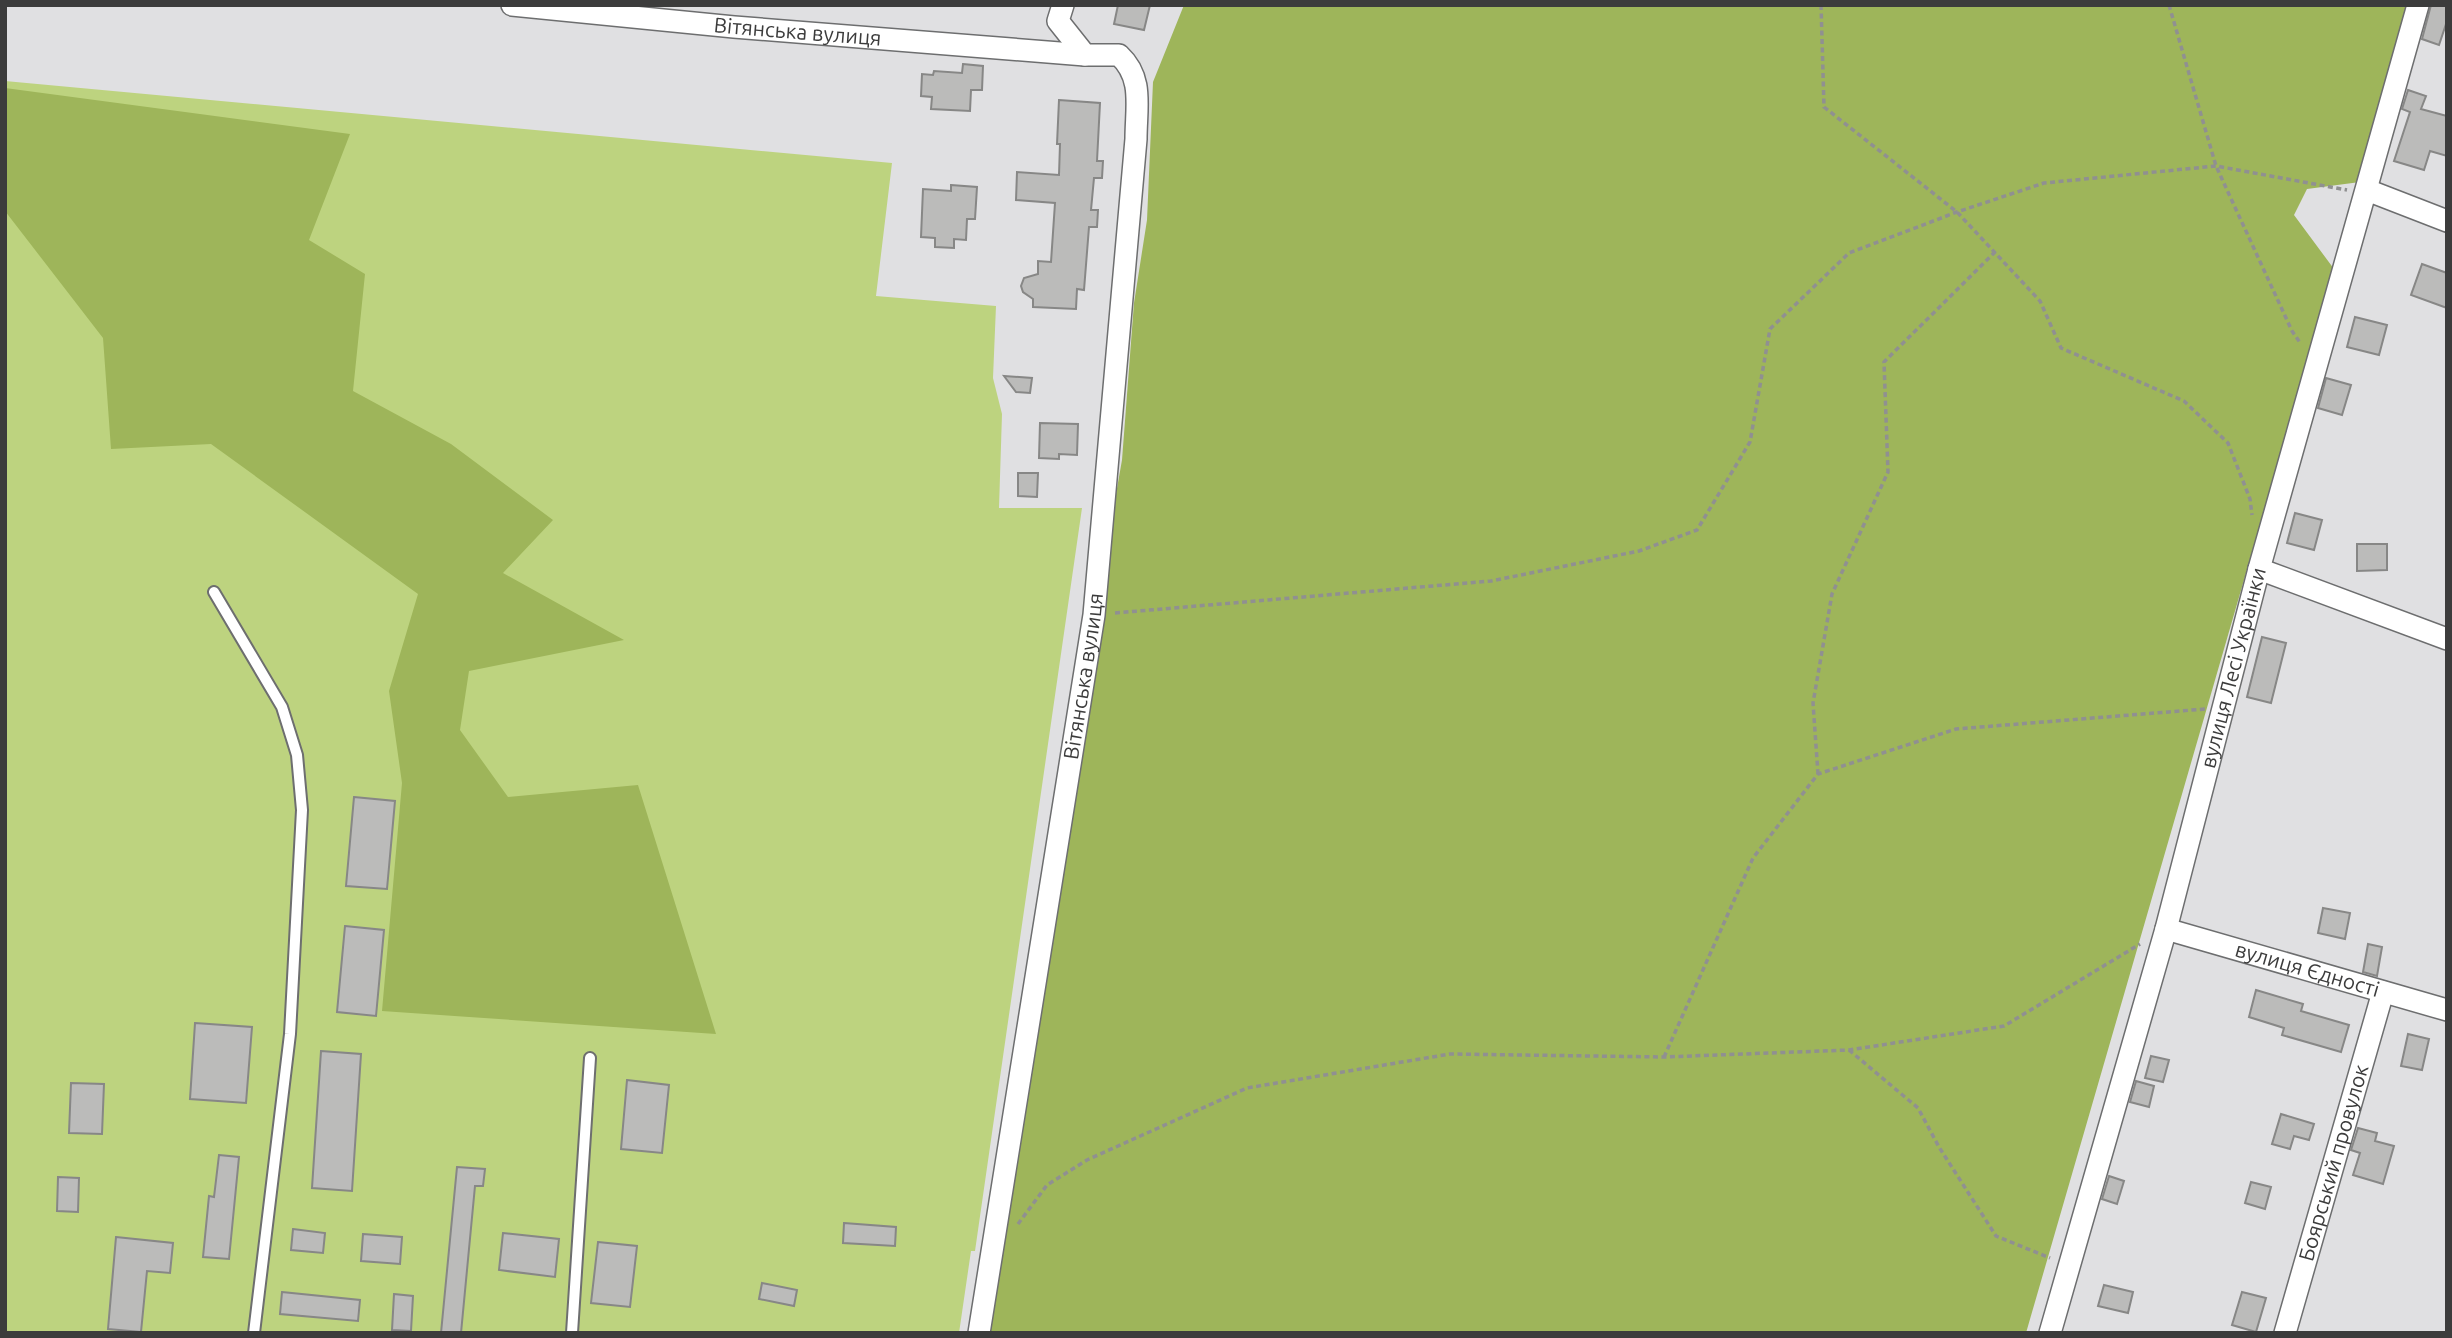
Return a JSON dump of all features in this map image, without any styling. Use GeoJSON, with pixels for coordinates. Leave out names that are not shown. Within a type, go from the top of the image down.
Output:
{"type":"FeatureCollection","features":[{"type":"Feature","properties":{"kind":"street","name":"Вітянська вулиця"},"geometry":{"type":"LineString","coordinates":[[512,5],[734,27],[1085,55],[1119,55],[1130,65],[1136,82],[1136,138],[1094,615],[979,1333]]}},
{"type":"Feature","properties":{"kind":"street"},"geometry":{"type":"LineString","coordinates":[[1063,5],[1058,21],[1085,55]]}},
{"type":"Feature","properties":{"kind":"street","name":"вулиця Лесі Українки"},"geometry":{"type":"LineString","coordinates":[[2050,1333],[2166,929],[2259,569],[2418,5]]}},
{"type":"Feature","properties":{"kind":"street"},"geometry":{"type":"LineString","coordinates":[[2367,190],[2447,220]]}},
{"type":"Feature","properties":{"kind":"street"},"geometry":{"type":"LineString","coordinates":[[2259,569],[2447,639]]}},
{"type":"Feature","properties":{"kind":"street","name":"вулиця Єдності"},"geometry":{"type":"LineString","coordinates":[[2166,929],[2447,1010]]}},
{"type":"Feature","properties":{"kind":"street","name":"Боярський провулок"},"geometry":{"type":"LineString","coordinates":[[2285,1333],[2382,992]]}},
{"type":"Feature","properties":{"kind":"lane"},"geometry":{"type":"LineString","coordinates":[[214,592],[282,707],[297,755],[302,810],[290,1034],[254,1333]]}},
{"type":"Feature","properties":{"kind":"lane"},"geometry":{"type":"LineString","coordinates":[[572,1333],[590,1058]]}},
{"type":"Feature","properties":{"kind":"path"},"geometry":{"type":"LineString","coordinates":[[1821,5],[1824,107],[1957,212],[2040,300],[2060,348],[2184,401],[2228,443],[2250,499],[2253,520]]}},
{"type":"Feature","properties":{"kind":"path"},"geometry":{"type":"LineString","coordinates":[[2169,5],[2216,166],[2292,331],[2317,365]]}},
{"type":"Feature","properties":{"kind":"path"},"geometry":{"type":"LineString","coordinates":[[1094,615],[1491,581],[1639,551],[1697,530],[1750,442],[1770,329],[1849,253],[2044,183],[2216,166],[2339,190],[2367,190]]}},
{"type":"Feature","properties":{"kind":"path"},"geometry":{"type":"LineString","coordinates":[[1818,774],[1813,703],[1832,594],[1888,472],[1884,362],[1995,252]]}},
{"type":"Feature","properties":{"kind":"path"},"geometry":{"type":"LineString","coordinates":[[1664,1057],[1753,858],[1818,774],[1956,729],[2223,708]]}},
{"type":"Feature","properties":{"kind":"path"},"geometry":{"type":"LineString","coordinates":[[992,1250],[1013,1232],[1047,1185],[1087,1160],[1247,1088],[1450,1054],[1664,1057],[1849,1049],[2004,1026],[2166,929]]}},
{"type":"Feature","properties":{"kind":"path"},"geometry":{"type":"LineString","coordinates":[[1849,1049],[1917,1108],[1996,1236],[2069,1265]]}},
{"type":"Feature","properties":{"kind":"green space"},"geometry":{"type":"Polygon","coordinates":[[[1184,5],[2416,5],[2360,182],[2307,189],[2294,215],[2334,269],[2026,1333],[974,1333],[1026,1004],[1122,460],[1134,303],[1147,220],[1153,82],[1184,5]]]}},
{"type":"Feature","properties":{"kind":"green space"},"geometry":{"type":"Polygon","coordinates":[[[5,81],[892,163],[876,296],[996,306],[993,378],[1002,414],[999,508],[1082,508],[975,1251],[971,1251],[959,1333],[5,1333],[5,81]]]}},
{"type":"Feature","properties":{"kind":"green space"},"geometry":{"type":"Polygon","coordinates":[[[5,88],[350,134],[309,240],[365,274],[353,391],[451,444],[553,520],[503,573],[624,640],[469,671],[460,730],[508,797],[638,785],[716,1034],[382,1011],[402,783],[389,691],[418,594],[211,444],[111,449],[103,338],[5,211],[5,88]]]}},
{"type":"Feature","properties":{"kind":"building"},"geometry":{"type":"Polygon","coordinates":[[[1118,5],[1150,5],[1144,30],[1114,24],[1118,5]]]}},
{"type":"Feature","properties":{"kind":"building"},"geometry":{"type":"Polygon","coordinates":[[[2431,5],[2447,5],[2447,21],[2439,45],[2422,39],[2431,5]]]}},
{"type":"Feature","properties":{"kind":"building"},"geometry":{"type":"Polygon","coordinates":[[[963,64],[983,66],[982,90],[971,90],[970,111],[931,109],[932,97],[921,96],[922,74],[933,75],[934,71],[962,73],[963,64]]]}},
{"type":"Feature","properties":{"kind":"building"},"geometry":{"type":"Polygon","coordinates":[[[2408,90],[2426,96],[2421,109],[2447,116],[2447,156],[2430,151],[2424,170],[2394,161],[2410,112],[2402,109],[2408,90]]]}},
{"type":"Feature","properties":{"kind":"building"},"geometry":{"type":"Polygon","coordinates":[[[1059,100],[1100,103],[1097,161],[1103,161],[1102,178],[1094,178],[1091,210],[1098,210],[1097,227],[1089,227],[1084,290],[1077,289],[1076,309],[1033,307],[1033,299],[1023,292],[1021,286],[1024,278],[1038,274],[1038,261],[1051,262],[1055,203],[1016,200],[1017,172],[1059,175],[1059,100]]]}},
{"type":"Feature","properties":{"kind":"building"},"geometry":{"type":"Polygon","coordinates":[[[951,185],[977,187],[975,219],[967,219],[966,240],[954,239],[954,248],[935,247],[935,238],[921,237],[923,189],[951,191],[951,185]]]}},
{"type":"Feature","properties":{"kind":"building"},"geometry":{"type":"Polygon","coordinates":[[[2422,264],[2447,273],[2447,308],[2411,295],[2422,264]]]}},
{"type":"Feature","properties":{"kind":"building"},"geometry":{"type":"Polygon","coordinates":[[[2355,317],[2387,325],[2379,355],[2347,347],[2355,317]]]}},
{"type":"Feature","properties":{"kind":"building"},"geometry":{"type":"Polygon","coordinates":[[[1004,376],[1032,378],[1030,393],[1016,392],[1004,376]]]}},
{"type":"Feature","properties":{"kind":"building"},"geometry":{"type":"Polygon","coordinates":[[[2326,378],[2351,385],[2342,415],[2318,408],[2326,378]]]}},
{"type":"Feature","properties":{"kind":"building"},"geometry":{"type":"Polygon","coordinates":[[[1040,423],[1078,424],[1077,455],[1059,454],[1059,459],[1039,458],[1040,423]]]}},
{"type":"Feature","properties":{"kind":"building"},"geometry":{"type":"Polygon","coordinates":[[[1018,473],[1038,473],[1037,497],[1018,496],[1018,473]]]}},
{"type":"Feature","properties":{"kind":"building"},"geometry":{"type":"Polygon","coordinates":[[[2295,513],[2322,520],[2314,550],[2287,543],[2295,513]]]}},
{"type":"Feature","properties":{"kind":"building"},"geometry":{"type":"Polygon","coordinates":[[[2357,544],[2387,544],[2387,570],[2357,571],[2357,544]]]}},
{"type":"Feature","properties":{"kind":"building"},"geometry":{"type":"Polygon","coordinates":[[[2262,637],[2286,643],[2271,703],[2247,697],[2262,637]]]}},
{"type":"Feature","properties":{"kind":"building"},"geometry":{"type":"Polygon","coordinates":[[[354,797],[395,801],[387,889],[346,886],[354,797]]]}},
{"type":"Feature","properties":{"kind":"building"},"geometry":{"type":"Polygon","coordinates":[[[2323,908],[2350,913],[2345,939],[2318,933],[2323,908]]]}},
{"type":"Feature","properties":{"kind":"building"},"geometry":{"type":"Polygon","coordinates":[[[345,926],[384,930],[376,1016],[337,1012],[345,926]]]}},
{"type":"Feature","properties":{"kind":"building"},"geometry":{"type":"Polygon","coordinates":[[[2368,944],[2382,947],[2377,976],[2363,972],[2368,944]]]}},
{"type":"Feature","properties":{"kind":"building"},"geometry":{"type":"Polygon","coordinates":[[[2256,990],[2303,1004],[2301,1011],[2349,1025],[2341,1052],[2282,1035],[2284,1028],[2249,1017],[2256,990]]]}},
{"type":"Feature","properties":{"kind":"building"},"geometry":{"type":"Polygon","coordinates":[[[195,1023],[252,1027],[246,1103],[190,1099],[195,1023]]]}},
{"type":"Feature","properties":{"kind":"building"},"geometry":{"type":"Polygon","coordinates":[[[2408,1034],[2429,1039],[2422,1070],[2401,1066],[2408,1034]]]}},
{"type":"Feature","properties":{"kind":"building"},"geometry":{"type":"Polygon","coordinates":[[[321,1051],[361,1054],[352,1191],[312,1188],[321,1051]]]}},
{"type":"Feature","properties":{"kind":"building"},"geometry":{"type":"Polygon","coordinates":[[[2151,1056],[2169,1060],[2163,1082],[2145,1078],[2151,1056]]]}},
{"type":"Feature","properties":{"kind":"building"},"geometry":{"type":"Polygon","coordinates":[[[627,1080],[669,1085],[662,1153],[621,1149],[627,1080]]]}},
{"type":"Feature","properties":{"kind":"building"},"geometry":{"type":"Polygon","coordinates":[[[2136,1081],[2154,1086],[2149,1107],[2130,1102],[2136,1081]]]}},
{"type":"Feature","properties":{"kind":"building"},"geometry":{"type":"Polygon","coordinates":[[[71,1083],[104,1084],[102,1134],[69,1133],[71,1083]]]}},
{"type":"Feature","properties":{"kind":"building"},"geometry":{"type":"Polygon","coordinates":[[[2281,1114],[2314,1124],[2309,1140],[2294,1136],[2290,1149],[2272,1144],[2281,1114]]]}},
{"type":"Feature","properties":{"kind":"building"},"geometry":{"type":"Polygon","coordinates":[[[2358,1128],[2377,1133],[2375,1141],[2394,1146],[2383,1184],[2353,1175],[2360,1153],[2351,1150],[2358,1128]]]}},
{"type":"Feature","properties":{"kind":"building"},"geometry":{"type":"Polygon","coordinates":[[[219,1155],[239,1157],[229,1259],[203,1257],[209,1196],[214,1197],[219,1155]]]}},
{"type":"Feature","properties":{"kind":"building"},"geometry":{"type":"Polygon","coordinates":[[[457,1167],[485,1169],[483,1186],[475,1186],[461,1333],[441,1333],[457,1167]]]}},
{"type":"Feature","properties":{"kind":"building"},"geometry":{"type":"Polygon","coordinates":[[[2109,1176],[2124,1181],[2117,1204],[2102,1199],[2109,1176]]]}},
{"type":"Feature","properties":{"kind":"building"},"geometry":{"type":"Polygon","coordinates":[[[58,1177],[79,1178],[78,1212],[57,1211],[58,1177]]]}},
{"type":"Feature","properties":{"kind":"building"},"geometry":{"type":"Polygon","coordinates":[[[2251,1182],[2271,1187],[2265,1209],[2245,1203],[2251,1182]]]}},
{"type":"Feature","properties":{"kind":"building"},"geometry":{"type":"Polygon","coordinates":[[[844,1223],[896,1227],[895,1246],[843,1243],[844,1223]]]}},
{"type":"Feature","properties":{"kind":"building"},"geometry":{"type":"Polygon","coordinates":[[[293,1229],[325,1233],[323,1253],[291,1250],[293,1229]]]}},
{"type":"Feature","properties":{"kind":"building"},"geometry":{"type":"Polygon","coordinates":[[[503,1233],[559,1239],[555,1277],[499,1270],[503,1233]]]}},
{"type":"Feature","properties":{"kind":"building"},"geometry":{"type":"Polygon","coordinates":[[[363,1234],[402,1237],[400,1264],[361,1261],[363,1234]]]}},
{"type":"Feature","properties":{"kind":"building"},"geometry":{"type":"Polygon","coordinates":[[[116,1237],[173,1243],[170,1273],[147,1271],[141,1332],[108,1329],[116,1237]]]}},
{"type":"Feature","properties":{"kind":"building"},"geometry":{"type":"Polygon","coordinates":[[[598,1242],[637,1246],[630,1307],[591,1303],[598,1242]]]}},
{"type":"Feature","properties":{"kind":"building"},"geometry":{"type":"Polygon","coordinates":[[[762,1283],[797,1290],[794,1306],[759,1299],[762,1283]]]}},
{"type":"Feature","properties":{"kind":"building"},"geometry":{"type":"Polygon","coordinates":[[[2104,1285],[2133,1292],[2128,1313],[2098,1306],[2104,1285]]]}},
{"type":"Feature","properties":{"kind":"building"},"geometry":{"type":"Polygon","coordinates":[[[282,1292],[360,1300],[358,1321],[280,1314],[282,1292]]]}},
{"type":"Feature","properties":{"kind":"building"},"geometry":{"type":"Polygon","coordinates":[[[2242,1292],[2266,1298],[2256,1332],[2232,1325],[2242,1292]]]}},
{"type":"Feature","properties":{"kind":"building"},"geometry":{"type":"Polygon","coordinates":[[[394,1294],[413,1296],[411,1331],[392,1330],[394,1294]]]}}]}
